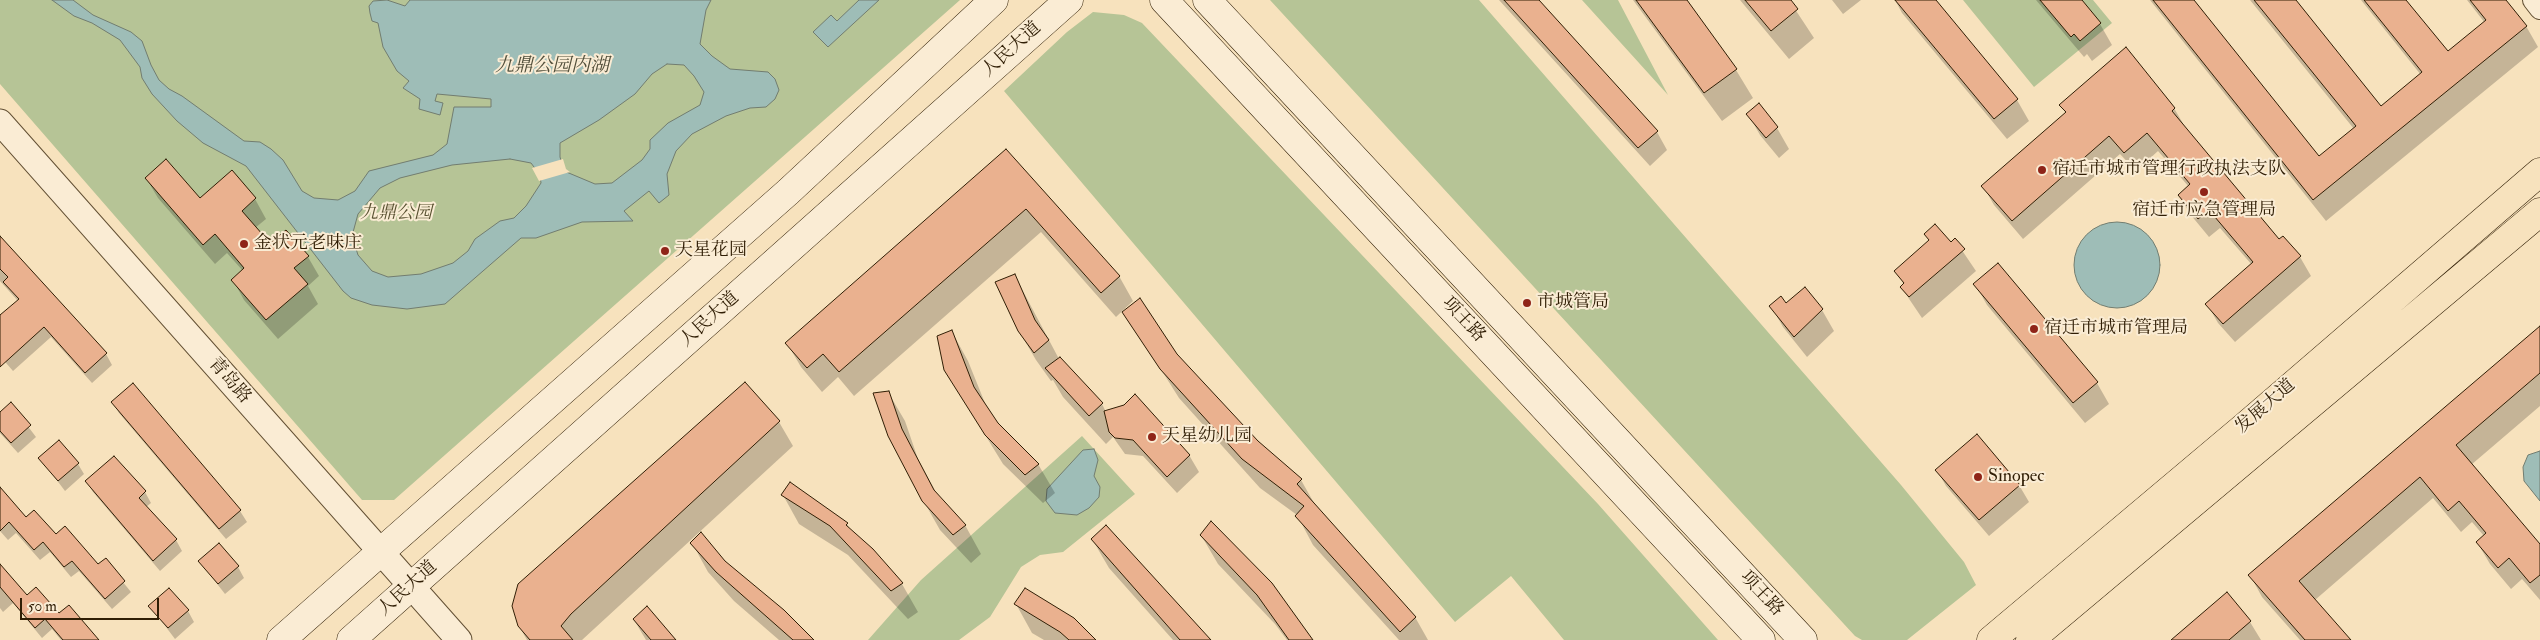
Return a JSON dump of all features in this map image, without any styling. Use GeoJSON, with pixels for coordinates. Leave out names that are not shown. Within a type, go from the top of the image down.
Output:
{"type":"FeatureCollection","features":[{"type":"Feature","properties":{"kind":"main road"},"geometry":{"type":"LineString","coordinates":[[282,640],[788,192],[994,0]]}},
{"type":"Feature","properties":{"kind":"main road","name":"人民大道"},"geometry":{"type":"LineString","coordinates":[[351,640],[1069,0]]}},
{"type":"Feature","properties":{"kind":"main road","name":"项王路"},"geometry":{"type":"LineString","coordinates":[[1164,0],[1761,640]]}},
{"type":"Feature","properties":{"kind":"main road","name":"项王路"},"geometry":{"type":"LineString","coordinates":[[1207,0],[1803,640]]}},
{"type":"Feature","properties":{"kind":"main road","name":"发展大道"},"geometry":{"type":"LineString","coordinates":[[1991,640],[2243,428],[2540,172]]}},
{"type":"Feature","properties":{"kind":"main road","name":"发展大道"},"geometry":{"type":"LineString","coordinates":[[2030,640],[2540,212]]}},
{"type":"Feature","properties":{"kind":"street"},"geometry":{"type":"LineString","coordinates":[[2533,0],[2540,9]]}},
{"type":"Feature","properties":{"kind":"street","name":"青岛路"},"geometry":{"type":"LineString","coordinates":[[0,122],[459,640]]}},
{"type":"Feature","properties":{"kind":"green space","name":"九鼎公园"},"geometry":{"type":"Polygon","coordinates":[[[0,0],[960,0],[394,500],[362,500],[0,84],[0,0]]]}},
{"type":"Feature","properties":{"kind":"green space"},"geometry":{"type":"Polygon","coordinates":[[[1270,0],[1479,0],[1901,485],[1964,562],[1976,585],[1907,640],[1862,640],[1855,636],[1270,0]]]}},
{"type":"Feature","properties":{"kind":"green space"},"geometry":{"type":"Polygon","coordinates":[[[1582,0],[1618,0],[1668,95],[1582,0]]]}},
{"type":"Feature","properties":{"kind":"green space"},"geometry":{"type":"Polygon","coordinates":[[[1963,0],[2093,0],[2112,23],[2034,87],[1963,0]]]}},
{"type":"Feature","properties":{"kind":"green space"},"geometry":{"type":"Polygon","coordinates":[[[1093,12],[1124,15],[1142,23],[1598,504],[1718,640],[1564,640],[1511,576],[1455,622],[1004,91],[1067,32],[1093,12]]]}},
{"type":"Feature","properties":{"kind":"green space"},"geometry":{"type":"Polygon","coordinates":[[[1082,436],[1135,494],[1063,552],[1040,555],[1021,567],[990,617],[959,640],[868,640],[921,580],[1082,436]]]}},
{"type":"Feature","properties":{"kind":"water","name":"九鼎公园内湖"},"geometry":{"type":"Polygon","coordinates":[[[52,0],[73,0],[93,15],[131,32],[142,41],[159,80],[244,141],[260,142],[271,149],[283,160],[302,191],[314,198],[338,200],[355,191],[369,171],[433,155],[447,144],[454,107],[491,107],[491,99],[437,94],[435,101],[443,103],[440,115],[419,109],[420,99],[403,88],[409,81],[397,71],[383,47],[378,23],[372,21],[370,13],[369,6],[373,1],[387,0],[405,6],[410,0],[711,0],[706,10],[700,44],[712,56],[730,69],[768,72],[775,79],[779,90],[775,99],[766,107],[750,108],[726,116],[692,134],[676,151],[667,174],[669,195],[659,203],[649,191],[624,211],[633,221],[582,222],[536,238],[521,238],[445,304],[407,309],[372,305],[351,298],[343,291],[246,166],[203,143],[177,121],[152,94],[142,78],[140,67],[120,40],[92,23],[74,16],[52,0]],[[667,64],[652,74],[635,94],[599,120],[560,143],[560,157],[564,171],[595,184],[612,183],[642,160],[650,149],[650,140],[668,123],[700,105],[704,92],[694,76],[684,65],[667,64]],[[510,159],[452,165],[400,178],[380,188],[358,214],[352,236],[358,255],[372,271],[388,277],[421,274],[453,263],[468,251],[475,239],[500,221],[514,218],[526,206],[541,183],[540,175],[531,163],[510,159]]]}},
{"type":"Feature","properties":{"kind":"water"},"geometry":{"type":"Polygon","coordinates":[[[859,0],[879,0],[828,47],[813,32],[831,15],[837,21],[859,0]]]}},
{"type":"Feature","properties":{"kind":"water"},"geometry":{"type":"Polygon","coordinates":[[[2109,222],[2125,222],[2134,225],[2148,234],[2157,248],[2160,265],[2157,282],[2148,296],[2134,305],[2125,308],[2109,308],[2093,301],[2081,289],[2074,273],[2074,257],[2081,241],[2093,229],[2109,222]]]}},
{"type":"Feature","properties":{"kind":"water"},"geometry":{"type":"Polygon","coordinates":[[[1094,449],[1098,460],[1094,476],[1100,487],[1099,497],[1089,508],[1077,515],[1055,513],[1046,501],[1047,489],[1083,450],[1094,449]]]}},
{"type":"Feature","properties":{"kind":"water"},"geometry":{"type":"Polygon","coordinates":[[[2540,451],[2540,501],[2524,481],[2523,467],[2528,455],[2540,451]]]}},
{"type":"Feature","properties":{"kind":"pier"},"geometry":{"type":"Polygon","coordinates":[[[563,159],[566,169],[570,172],[539,181],[532,168],[563,159]]]}},
{"type":"Feature","properties":{"kind":"building"},"geometry":{"type":"Polygon","coordinates":[[[1504,0],[1539,0],[1658,131],[1638,148],[1504,0]]]}},
{"type":"Feature","properties":{"kind":"building"},"geometry":{"type":"Polygon","coordinates":[[[1636,0],[1687,0],[1737,69],[1704,93],[1636,0]]]}},
{"type":"Feature","properties":{"kind":"building"},"geometry":{"type":"Polygon","coordinates":[[[1745,0],[1791,0],[1798,9],[1771,31],[1745,0]]]}},
{"type":"Feature","properties":{"kind":"building"},"geometry":{"type":"Polygon","coordinates":[[[1895,0],[1936,0],[2018,99],[1994,119],[1895,0]]]}},
{"type":"Feature","properties":{"kind":"building"},"geometry":{"type":"Polygon","coordinates":[[[2040,0],[2082,0],[2101,23],[2080,41],[2074,34],[2071,37],[2040,0]]]}},
{"type":"Feature","properties":{"kind":"building"},"geometry":{"type":"Polygon","coordinates":[[[2153,0],[2194,0],[2319,156],[2356,126],[2254,0],[2296,0],[2381,106],[2422,72],[2364,0],[2406,0],[2448,51],[2486,20],[2470,0],[2506,0],[2527,26],[2313,200],[2153,0]]]}},
{"type":"Feature","properties":{"kind":"building"},"geometry":{"type":"Polygon","coordinates":[[[2126,47],[2175,108],[2172,111],[2279,239],[2283,236],[2301,256],[2223,324],[2205,304],[2253,262],[2209,210],[2198,219],[2178,195],[2190,184],[2147,133],[2124,153],[2109,136],[2012,221],[1981,186],[2066,112],[2059,105],[2126,47]]]}},
{"type":"Feature","properties":{"kind":"building"},"geometry":{"type":"Polygon","coordinates":[[[1759,103],[1778,127],[1766,138],[1746,114],[1759,103]]]}},
{"type":"Feature","properties":{"kind":"building"},"geometry":{"type":"Polygon","coordinates":[[[1006,149],[1120,276],[1101,293],[1026,209],[839,372],[823,354],[807,368],[785,343],[1006,149]]]}},
{"type":"Feature","properties":{"kind":"building"},"geometry":{"type":"Polygon","coordinates":[[[166,159],[200,198],[232,170],[256,198],[242,211],[270,243],[286,230],[309,256],[294,268],[308,284],[266,320],[231,280],[244,268],[215,234],[203,245],[145,178],[166,159]]]}},
{"type":"Feature","properties":{"kind":"building"},"geometry":{"type":"Polygon","coordinates":[[[1935,224],[1951,242],[1955,238],[1965,249],[1909,297],[1900,287],[1904,283],[1894,271],[1929,240],[1924,234],[1935,224]]]}},
{"type":"Feature","properties":{"kind":"building"},"geometry":{"type":"Polygon","coordinates":[[[0,236],[107,353],[85,373],[44,327],[0,367],[0,315],[19,299],[3,282],[8,277],[0,269],[0,236]]]}},
{"type":"Feature","properties":{"kind":"building"},"geometry":{"type":"Polygon","coordinates":[[[1998,263],[2098,382],[2073,403],[1973,284],[1998,263]]]}},
{"type":"Feature","properties":{"kind":"building"},"geometry":{"type":"Polygon","coordinates":[[[1015,274],[1035,320],[1049,340],[1034,353],[1018,331],[995,282],[1015,274]]]}},
{"type":"Feature","properties":{"kind":"building"},"geometry":{"type":"Polygon","coordinates":[[[1805,287],[1823,309],[1794,337],[1769,306],[1781,296],[1786,303],[1805,287]]]}},
{"type":"Feature","properties":{"kind":"building"},"geometry":{"type":"Polygon","coordinates":[[[1140,298],[1177,354],[1258,441],[1302,479],[1297,484],[1416,617],[1400,632],[1295,516],[1304,506],[1242,459],[1160,369],[1122,312],[1140,298]]]}},
{"type":"Feature","properties":{"kind":"building"},"geometry":{"type":"Polygon","coordinates":[[[2540,326],[2540,373],[2456,445],[2540,544],[2540,575],[2530,583],[2509,558],[2498,568],[2476,542],[2486,533],[2459,501],[2448,511],[2420,477],[2299,581],[2351,640],[2305,640],[2248,575],[2540,326]]]}},
{"type":"Feature","properties":{"kind":"building"},"geometry":{"type":"Polygon","coordinates":[[[952,330],[974,387],[998,423],[1039,464],[1025,475],[985,435],[944,370],[937,336],[952,330]]]}},
{"type":"Feature","properties":{"kind":"building"},"geometry":{"type":"Polygon","coordinates":[[[1060,357],[1103,403],[1089,416],[1045,368],[1060,357]]]}},
{"type":"Feature","properties":{"kind":"building"},"geometry":{"type":"Polygon","coordinates":[[[745,382],[780,421],[571,614],[561,626],[573,640],[530,640],[518,626],[512,606],[518,584],[745,382]]]}},
{"type":"Feature","properties":{"kind":"building"},"geometry":{"type":"Polygon","coordinates":[[[133,383],[241,510],[219,529],[111,402],[133,383]]]}},
{"type":"Feature","properties":{"kind":"building"},"geometry":{"type":"Polygon","coordinates":[[[889,391],[902,429],[934,490],[966,525],[953,535],[922,501],[888,436],[873,393],[889,391]]]}},
{"type":"Feature","properties":{"kind":"building","name":"天星幼儿园"},"geometry":{"type":"Polygon","coordinates":[[[1135,394],[1190,455],[1167,477],[1133,440],[1115,438],[1109,432],[1104,411],[1124,405],[1135,394]]]}},
{"type":"Feature","properties":{"kind":"building"},"geometry":{"type":"Polygon","coordinates":[[[11,402],[31,425],[11,443],[0,431],[0,412],[11,402]]]}},
{"type":"Feature","properties":{"kind":"building","name":"Sinopec"},"geometry":{"type":"Polygon","coordinates":[[[1977,434],[2020,485],[1979,520],[1935,470],[1977,434]]]}},
{"type":"Feature","properties":{"kind":"building"},"geometry":{"type":"Polygon","coordinates":[[[59,440],[79,463],[58,481],[38,458],[59,440]]]}},
{"type":"Feature","properties":{"kind":"building"},"geometry":{"type":"Polygon","coordinates":[[[114,456],[146,491],[139,498],[177,539],[153,561],[85,481],[114,456]]]}},
{"type":"Feature","properties":{"kind":"building"},"geometry":{"type":"Polygon","coordinates":[[[790,482],[848,523],[846,525],[873,549],[903,583],[891,591],[830,526],[781,495],[790,482]]]}},
{"type":"Feature","properties":{"kind":"building"},"geometry":{"type":"Polygon","coordinates":[[[0,487],[26,517],[34,510],[56,534],[65,526],[98,564],[106,558],[125,581],[105,599],[72,561],[64,567],[43,542],[34,550],[9,522],[0,531],[0,487]]]}},
{"type":"Feature","properties":{"kind":"building"},"geometry":{"type":"Polygon","coordinates":[[[1211,521],[1272,583],[1313,640],[1289,640],[1257,595],[1200,535],[1211,521]]]}},
{"type":"Feature","properties":{"kind":"building"},"geometry":{"type":"Polygon","coordinates":[[[1106,525],[1211,640],[1180,640],[1091,539],[1106,525]]]}},
{"type":"Feature","properties":{"kind":"building"},"geometry":{"type":"Polygon","coordinates":[[[701,532],[725,561],[784,610],[814,640],[793,640],[716,572],[690,543],[701,532]]]}},
{"type":"Feature","properties":{"kind":"building"},"geometry":{"type":"Polygon","coordinates":[[[219,543],[239,566],[218,584],[198,561],[219,543]]]}},
{"type":"Feature","properties":{"kind":"building"},"geometry":{"type":"Polygon","coordinates":[[[0,564],[27,595],[36,587],[59,613],[69,605],[99,640],[63,640],[45,619],[35,628],[0,587],[0,564]]]}},
{"type":"Feature","properties":{"kind":"building"},"geometry":{"type":"Polygon","coordinates":[[[169,588],[189,610],[168,628],[148,606],[169,588]]]}},
{"type":"Feature","properties":{"kind":"building"},"geometry":{"type":"Polygon","coordinates":[[[1025,588],[1074,618],[1096,640],[1069,640],[1060,632],[1014,604],[1025,588]]]}},
{"type":"Feature","properties":{"kind":"building"},"geometry":{"type":"Polygon","coordinates":[[[2227,592],[2251,621],[2229,640],[2171,640],[2227,592]]]}},
{"type":"Feature","properties":{"kind":"building"},"geometry":{"type":"Polygon","coordinates":[[[647,606],[676,640],[651,640],[633,619],[647,606]]]}},
{"type":"Feature","properties":{"kind":"place","name":"宿迁市城市管理行政执法支队"},"geometry":{"type":"Point","coordinates":[2042,170]}},
{"type":"Feature","properties":{"kind":"place","name":"宿迁市应急管理局"},"geometry":{"type":"Point","coordinates":[2204,192]}},
{"type":"Feature","properties":{"kind":"place","name":"金状元老味庄"},"geometry":{"type":"Point","coordinates":[244,244]}},
{"type":"Feature","properties":{"kind":"place","name":"天星花园"},"geometry":{"type":"Point","coordinates":[665,251]}},
{"type":"Feature","properties":{"kind":"place","name":"市城管局"},"geometry":{"type":"Point","coordinates":[1527,303]}},
{"type":"Feature","properties":{"kind":"place","name":"宿迁市城市管理局"},"geometry":{"type":"Point","coordinates":[2034,329]}},
{"type":"Feature","properties":{"kind":"place","name":"天星幼儿园"},"geometry":{"type":"Point","coordinates":[1152,437]}},
{"type":"Feature","properties":{"kind":"place","name":"Sinopec"},"geometry":{"type":"Point","coordinates":[1978,477]}}]}
